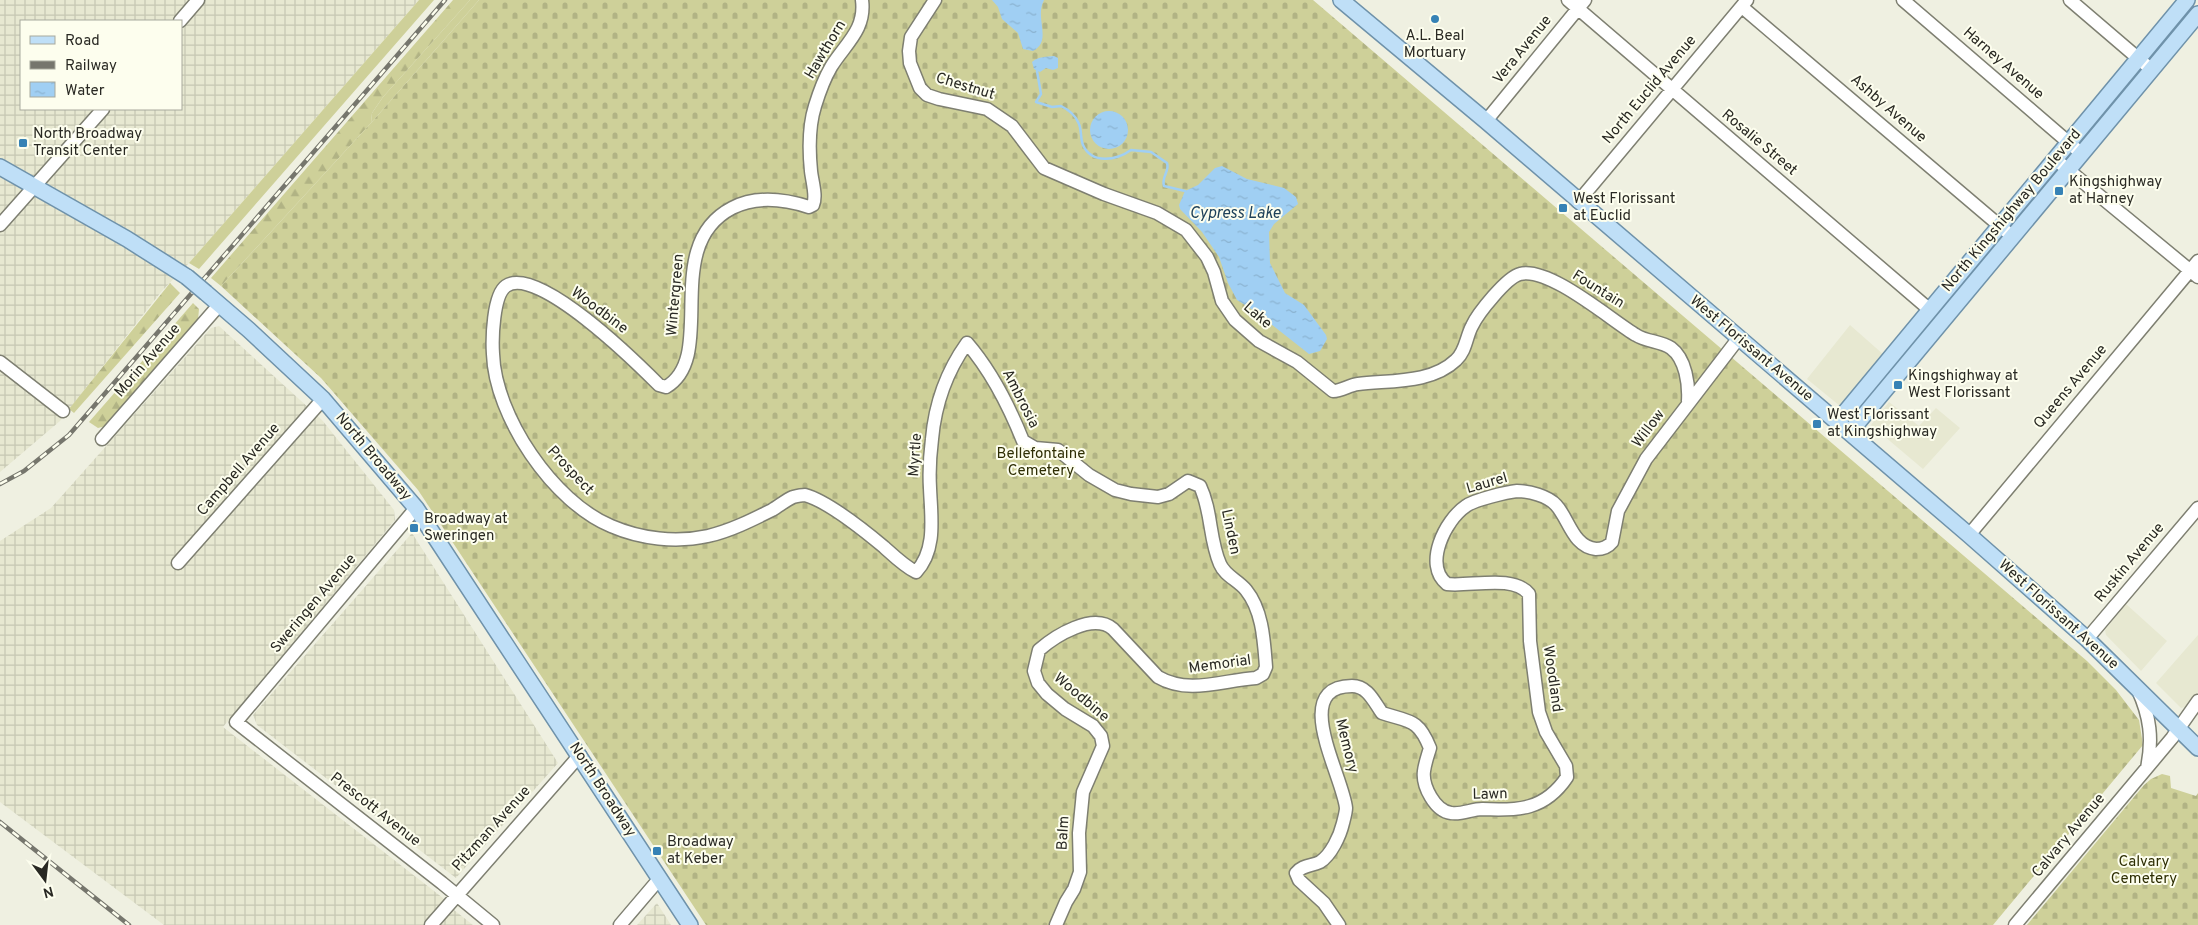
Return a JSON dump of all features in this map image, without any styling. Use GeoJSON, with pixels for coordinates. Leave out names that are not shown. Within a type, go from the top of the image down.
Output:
{"type":"FeatureCollection","features":[{"type":"Feature","properties":{"kind":"main road","name":"West Florissant Avenue"},"geometry":{"type":"LineString","coordinates":[[1341,0],[1486,121],[1578,202],[1969,535],[2087,639],[2198,748]]}},
{"type":"Feature","properties":{"kind":"main road","name":"North Kingshighway Boulevard"},"geometry":{"type":"LineString","coordinates":[[1837,422],[2188,0]]}},
{"type":"Feature","properties":{"kind":"main road","name":"North Kingshighway Boulevard"},"geometry":{"type":"LineString","coordinates":[[1850,432],[2198,14]]}},
{"type":"Feature","properties":{"kind":"main road","name":"North Broadway"},"geometry":{"type":"LineString","coordinates":[[0,167],[127,239],[187,277],[220,304],[324,399],[416,508],[690,925]]}},
{"type":"Feature","properties":{"kind":"street"},"geometry":{"type":"LineString","coordinates":[[181,20],[198,0]]}},
{"type":"Feature","properties":{"kind":"street","name":"Hawthorn"},"geometry":{"type":"LineString","coordinates":[[813,205],[815,200],[811,150],[814,109],[822,85],[831,67],[858,30],[862,20],[862,0]]}},
{"type":"Feature","properties":{"kind":"street","name":"Chestnut"},"geometry":{"type":"LineString","coordinates":[[935,0],[911,37],[908,51],[910,63],[920,88],[927,95],[939,99],[972,104],[1000,116],[1023,138],[1044,168]]}},
{"type":"Feature","properties":{"kind":"street","name":"Rosalie Street"},"geometry":{"type":"LineString","coordinates":[[1568,0],[1582,4],[1672,90],[1930,310]]}},
{"type":"Feature","properties":{"kind":"street","name":"Harney Avenue"},"geometry":{"type":"LineString","coordinates":[[1903,0],[2082,154]]}},
{"type":"Feature","properties":{"kind":"street"},"geometry":{"type":"LineString","coordinates":[[2070,0],[2152,70]]}},
{"type":"Feature","properties":{"kind":"street","name":"North Euclid Avenue"},"geometry":{"type":"LineString","coordinates":[[1578,202],[1745,3]]}},
{"type":"Feature","properties":{"kind":"street","name":"Ashby Avenue"},"geometry":{"type":"LineString","coordinates":[[1745,3],[2012,237]]}},
{"type":"Feature","properties":{"kind":"street","name":"Vera Avenue"},"geometry":{"type":"LineString","coordinates":[[1486,121],[1582,4]]}},
{"type":"Feature","properties":{"kind":"street"},"geometry":{"type":"LineString","coordinates":[[0,225],[102,110]]}},
{"type":"Feature","properties":{"kind":"street"},"geometry":{"type":"LineString","coordinates":[[2055,159],[2195,269]]}},
{"type":"Feature","properties":{"kind":"street","name":"Lake"},"geometry":{"type":"LineString","coordinates":[[1044,168],[1104,194],[1158,213],[1186,230],[1207,256],[1214,272],[1222,301],[1235,320],[1259,341],[1298,362],[1333,391],[1339,391],[1355,384],[1409,379],[1448,367],[1458,358],[1465,347],[1471,328]]}},
{"type":"Feature","properties":{"kind":"street","name":"Wintergreen"},"geometry":{"type":"LineString","coordinates":[[666,387],[673,383],[680,374],[687,356],[691,325],[694,258],[699,240],[708,226],[722,213],[738,204],[758,200],[792,201],[809,207],[813,205]]}},
{"type":"Feature","properties":{"kind":"street","name":"Queens Avenue"},"geometry":{"type":"LineString","coordinates":[[1969,535],[2195,269]]}},
{"type":"Feature","properties":{"kind":"street","name":"Fountain"},"geometry":{"type":"LineString","coordinates":[[1471,328],[1484,309],[1511,279],[1519,274],[1536,275],[1559,284],[1586,300],[1646,341],[1671,348],[1679,358],[1685,372],[1689,387],[1688,401]]}},
{"type":"Feature","properties":{"kind":"street","name":"Woodbine"},"geometry":{"type":"LineString","coordinates":[[502,290],[507,285],[518,283],[546,293],[560,301],[606,334],[659,384],[666,387]]}},
{"type":"Feature","properties":{"kind":"street","name":"Prospect"},"geometry":{"type":"LineString","coordinates":[[502,290],[493,328],[494,376],[501,397],[514,427],[535,459],[570,498],[591,515],[610,526],[634,534],[680,540],[708,536],[732,528],[772,510],[792,497],[804,495],[820,502],[850,521],[916,572]]}},
{"type":"Feature","properties":{"kind":"street","name":"Morin Avenue"},"geometry":{"type":"LineString","coordinates":[[102,439],[220,304]]}},
{"type":"Feature","properties":{"kind":"street","name":"Willow"},"geometry":{"type":"LineString","coordinates":[[1605,547],[1612,542],[1618,511],[1630,485],[1646,459],[1688,401],[1738,339]]}},
{"type":"Feature","properties":{"kind":"street","name":"Ambrosia"},"geometry":{"type":"LineString","coordinates":[[967,343],[993,378],[1023,441],[1028,445],[1043,450],[1058,450],[1089,475],[1115,490],[1131,494],[1158,497],[1169,494],[1188,481]]}},
{"type":"Feature","properties":{"kind":"street","name":"Myrtle"},"geometry":{"type":"LineString","coordinates":[[916,572],[926,557],[932,535],[930,465],[932,437],[938,402],[949,373],[967,343]]}},
{"type":"Feature","properties":{"kind":"street"},"geometry":{"type":"LineString","coordinates":[[0,362],[63,411]]}},
{"type":"Feature","properties":{"kind":"street","name":"Campbell Avenue"},"geometry":{"type":"LineString","coordinates":[[178,563],[324,399]]}},
{"type":"Feature","properties":{"kind":"street","name":"Linden"},"geometry":{"type":"LineString","coordinates":[[1188,481],[1193,481],[1200,486],[1204,496],[1220,564],[1225,573],[1246,591],[1254,602],[1264,644],[1266,667],[1263,674]]}},
{"type":"Feature","properties":{"kind":"street","name":"Laurel"},"geometry":{"type":"LineString","coordinates":[[1526,591],[1524,588],[1504,583],[1458,586],[1447,584],[1441,580],[1436,567],[1444,534],[1452,517],[1467,505],[1481,499],[1517,491],[1534,493],[1556,504],[1575,537],[1586,546],[1593,549],[1605,547]]}},
{"type":"Feature","properties":{"kind":"street","name":"Sweringen Avenue"},"geometry":{"type":"LineString","coordinates":[[236,722],[416,508]]}},
{"type":"Feature","properties":{"kind":"street","name":"Ruskin Avenue"},"geometry":{"type":"LineString","coordinates":[[2087,639],[2198,508]]}},
{"type":"Feature","properties":{"kind":"street","name":"Woodland"},"geometry":{"type":"LineString","coordinates":[[1526,591],[1530,604],[1530,641],[1539,712],[1546,732],[1566,766]]}},
{"type":"Feature","properties":{"kind":"street","name":"Memorial"},"geometry":{"type":"LineString","coordinates":[[1036,678],[1034,671],[1039,650],[1063,632],[1101,623],[1108,624],[1150,670],[1168,682],[1194,687],[1256,678],[1263,674]]}},
{"type":"Feature","properties":{"kind":"street","name":"Woodbine"},"geometry":{"type":"LineString","coordinates":[[1036,678],[1047,694],[1065,709],[1093,726],[1101,736],[1102,743]]}},
{"type":"Feature","properties":{"kind":"street","name":"Memory"},"geometry":{"type":"LineString","coordinates":[[1339,925],[1324,903],[1299,880],[1296,873],[1306,866],[1320,862],[1332,849],[1343,824],[1346,808],[1328,744],[1321,706],[1327,694],[1342,686],[1357,686],[1366,691],[1382,713],[1410,720],[1421,730],[1430,748],[1424,772],[1426,785],[1440,808],[1450,814]]}},
{"type":"Feature","properties":{"kind":"street"},"geometry":{"type":"LineString","coordinates":[[2135,686],[2146,711],[2150,730],[2151,749],[2147,768]]}},
{"type":"Feature","properties":{"kind":"street","name":"Calvary Avenue"},"geometry":{"type":"LineString","coordinates":[[2015,925],[2147,768],[2178,730],[2198,701]]}},
{"type":"Feature","properties":{"kind":"street","name":"Prescott Avenue"},"geometry":{"type":"LineString","coordinates":[[236,722],[493,925]]}},
{"type":"Feature","properties":{"kind":"street","name":"Balm"},"geometry":{"type":"LineString","coordinates":[[1056,925],[1074,889],[1080,872],[1079,833],[1083,792],[1100,757],[1102,743]]}},
{"type":"Feature","properties":{"kind":"street","name":"Pitzman Avenue"},"geometry":{"type":"LineString","coordinates":[[431,925],[456,894],[580,755]]}},
{"type":"Feature","properties":{"kind":"street","name":"Lawn"},"geometry":{"type":"LineString","coordinates":[[1450,814],[1481,809],[1517,810],[1539,802],[1552,795],[1561,786],[1567,777],[1566,766]]}},
{"type":"Feature","properties":{"kind":"street"},"geometry":{"type":"LineString","coordinates":[[620,925],[660,878]]}},
{"type":"Feature","properties":{"kind":"shaded area"},"geometry":{"type":"Polygon","coordinates":[[[0,0],[419,0],[189,263],[161,292],[60,421],[0,472],[0,0]]]}},
{"type":"Feature","properties":{"kind":"shaded area"},"geometry":{"type":"Polygon","coordinates":[[[1850,325],[1884,355],[1840,406],[1807,379],[1850,325]]]}},
{"type":"Feature","properties":{"kind":"shaded area"},"geometry":{"type":"Polygon","coordinates":[[[219,326],[322,420],[394,510],[395,520],[223,727],[443,898],[449,906],[473,925],[164,925],[0,802],[0,541],[51,508],[211,328],[219,326]]]}},
{"type":"Feature","properties":{"kind":"shaded area"},"geometry":{"type":"Polygon","coordinates":[[[1889,402],[1919,426],[1936,408],[1960,428],[1923,469],[1871,425],[1889,402]]]}},
{"type":"Feature","properties":{"kind":"shaded area"},"geometry":{"type":"Polygon","coordinates":[[[412,533],[558,763],[456,878],[257,725],[253,715],[412,533]]]}},
{"type":"Feature","properties":{"kind":"shaded area"},"geometry":{"type":"Polygon","coordinates":[[[2126,604],[2167,641],[2141,671],[2106,635],[2105,630],[2126,604]]]}},
{"type":"Feature","properties":{"kind":"shaded area"},"geometry":{"type":"Polygon","coordinates":[[[2198,635],[2198,692],[2185,707],[2181,708],[2156,683],[2198,635]]]}},
{"type":"Feature","properties":{"kind":"shaded area"},"geometry":{"type":"Polygon","coordinates":[[[657,903],[671,925],[637,925],[657,903]]]}},
{"type":"Feature","properties":{"kind":"green space"},"geometry":{"type":"Polygon","coordinates":[[[419,0],[434,0],[199,269],[189,263],[419,0]]]}},
{"type":"Feature","properties":{"kind":"green space"},"geometry":{"type":"Polygon","coordinates":[[[453,0],[470,0],[383,97],[372,113],[371,123],[221,286],[211,278],[453,0]]]}},
{"type":"Feature","properties":{"kind":"green space"},"geometry":{"type":"Polygon","coordinates":[[[470,0],[479,0],[371,123],[372,113],[383,97],[470,0]]]}},
{"type":"Feature","properties":{"kind":"green space","name":"Bellefontaine Cemetery"},"geometry":{"type":"Polygon","coordinates":[[[479,0],[1313,0],[2087,661],[2116,690],[2139,720],[2143,745],[1993,925],[706,925],[418,490],[321,378],[221,286],[371,123],[479,0]]]}},
{"type":"Feature","properties":{"kind":"green space"},"geometry":{"type":"Polygon","coordinates":[[[170,283],[180,293],[74,413],[69,409],[170,283]]]}},
{"type":"Feature","properties":{"kind":"green space"},"geometry":{"type":"Polygon","coordinates":[[[193,303],[199,309],[198,320],[106,426],[98,428],[89,422],[193,303]]]}},
{"type":"Feature","properties":{"kind":"green space","name":"Calvary Cemetery"},"geometry":{"type":"Polygon","coordinates":[[[2162,774],[2170,776],[2171,788],[2196,796],[2198,793],[2198,925],[2027,925],[2144,785],[2162,774]]]}},
{"type":"Feature","properties":{"kind":"water"},"geometry":{"type":"Polygon","coordinates":[[[992,0],[1044,0],[1041,7],[1043,35],[1039,46],[1033,51],[1023,49],[1018,33],[1002,19],[998,7],[992,0]]]}},
{"type":"Feature","properties":{"kind":"water"},"geometry":{"type":"Polygon","coordinates":[[[1054,56],[1058,58],[1058,68],[1053,70],[1046,68],[1040,72],[1034,69],[1032,62],[1035,60],[1054,56]]]}},
{"type":"Feature","properties":{"kind":"water"},"geometry":{"type":"Polygon","coordinates":[[[1109,111],[1122,117],[1128,130],[1122,143],[1109,149],[1096,143],[1090,130],[1096,117],[1109,111]]]}},
{"type":"Feature","properties":{"kind":"water","name":"Cypress Lake"},"geometry":{"type":"Polygon","coordinates":[[[1222,166],[1247,179],[1284,188],[1296,197],[1298,204],[1274,224],[1269,232],[1270,263],[1285,293],[1304,305],[1326,335],[1327,339],[1320,351],[1309,354],[1253,310],[1237,300],[1228,283],[1219,257],[1202,232],[1180,209],[1179,205],[1185,191],[1198,185],[1215,168],[1222,166]]]}},
{"type":"Feature","properties":{"kind":"waterway"},"geometry":{"type":"LineString","coordinates":[[1037,71],[1041,94],[1036,102],[1052,107],[1061,106],[1073,115],[1079,124],[1083,145],[1092,156],[1105,159],[1119,156],[1131,150],[1151,152],[1167,163],[1164,186],[1185,191]]}},
{"type":"Feature","properties":{"kind":"railway"},"geometry":{"type":"LineString","coordinates":[[0,484],[24,471],[69,435],[445,0]]}},
{"type":"Feature","properties":{"kind":"railway"},"geometry":{"type":"LineString","coordinates":[[0,822],[129,925]]}},
{"type":"Feature","properties":{"kind":"place","name":"A.L. Beal Mortuary"},"geometry":{"type":"Point","coordinates":[1435,19]}},
{"type":"Feature","properties":{"kind":"place","name":"North Broadway Transit Center"},"geometry":{"type":"Point","coordinates":[23,143]}},
{"type":"Feature","properties":{"kind":"place","name":"Kingshighway at Harney"},"geometry":{"type":"Point","coordinates":[2059,191]}},
{"type":"Feature","properties":{"kind":"place","name":"West Florissant at Euclid"},"geometry":{"type":"Point","coordinates":[1563,208]}},
{"type":"Feature","properties":{"kind":"place","name":"Kingshighway at West Florissant"},"geometry":{"type":"Point","coordinates":[1898,385]}},
{"type":"Feature","properties":{"kind":"place","name":"West Florissant at Kingshighway"},"geometry":{"type":"Point","coordinates":[1817,424]}},
{"type":"Feature","properties":{"kind":"place","name":"Broadway at Sweringen"},"geometry":{"type":"Point","coordinates":[414,528]}},
{"type":"Feature","properties":{"kind":"place","name":"Broadway at Keber"},"geometry":{"type":"Point","coordinates":[657,851]}}]}
